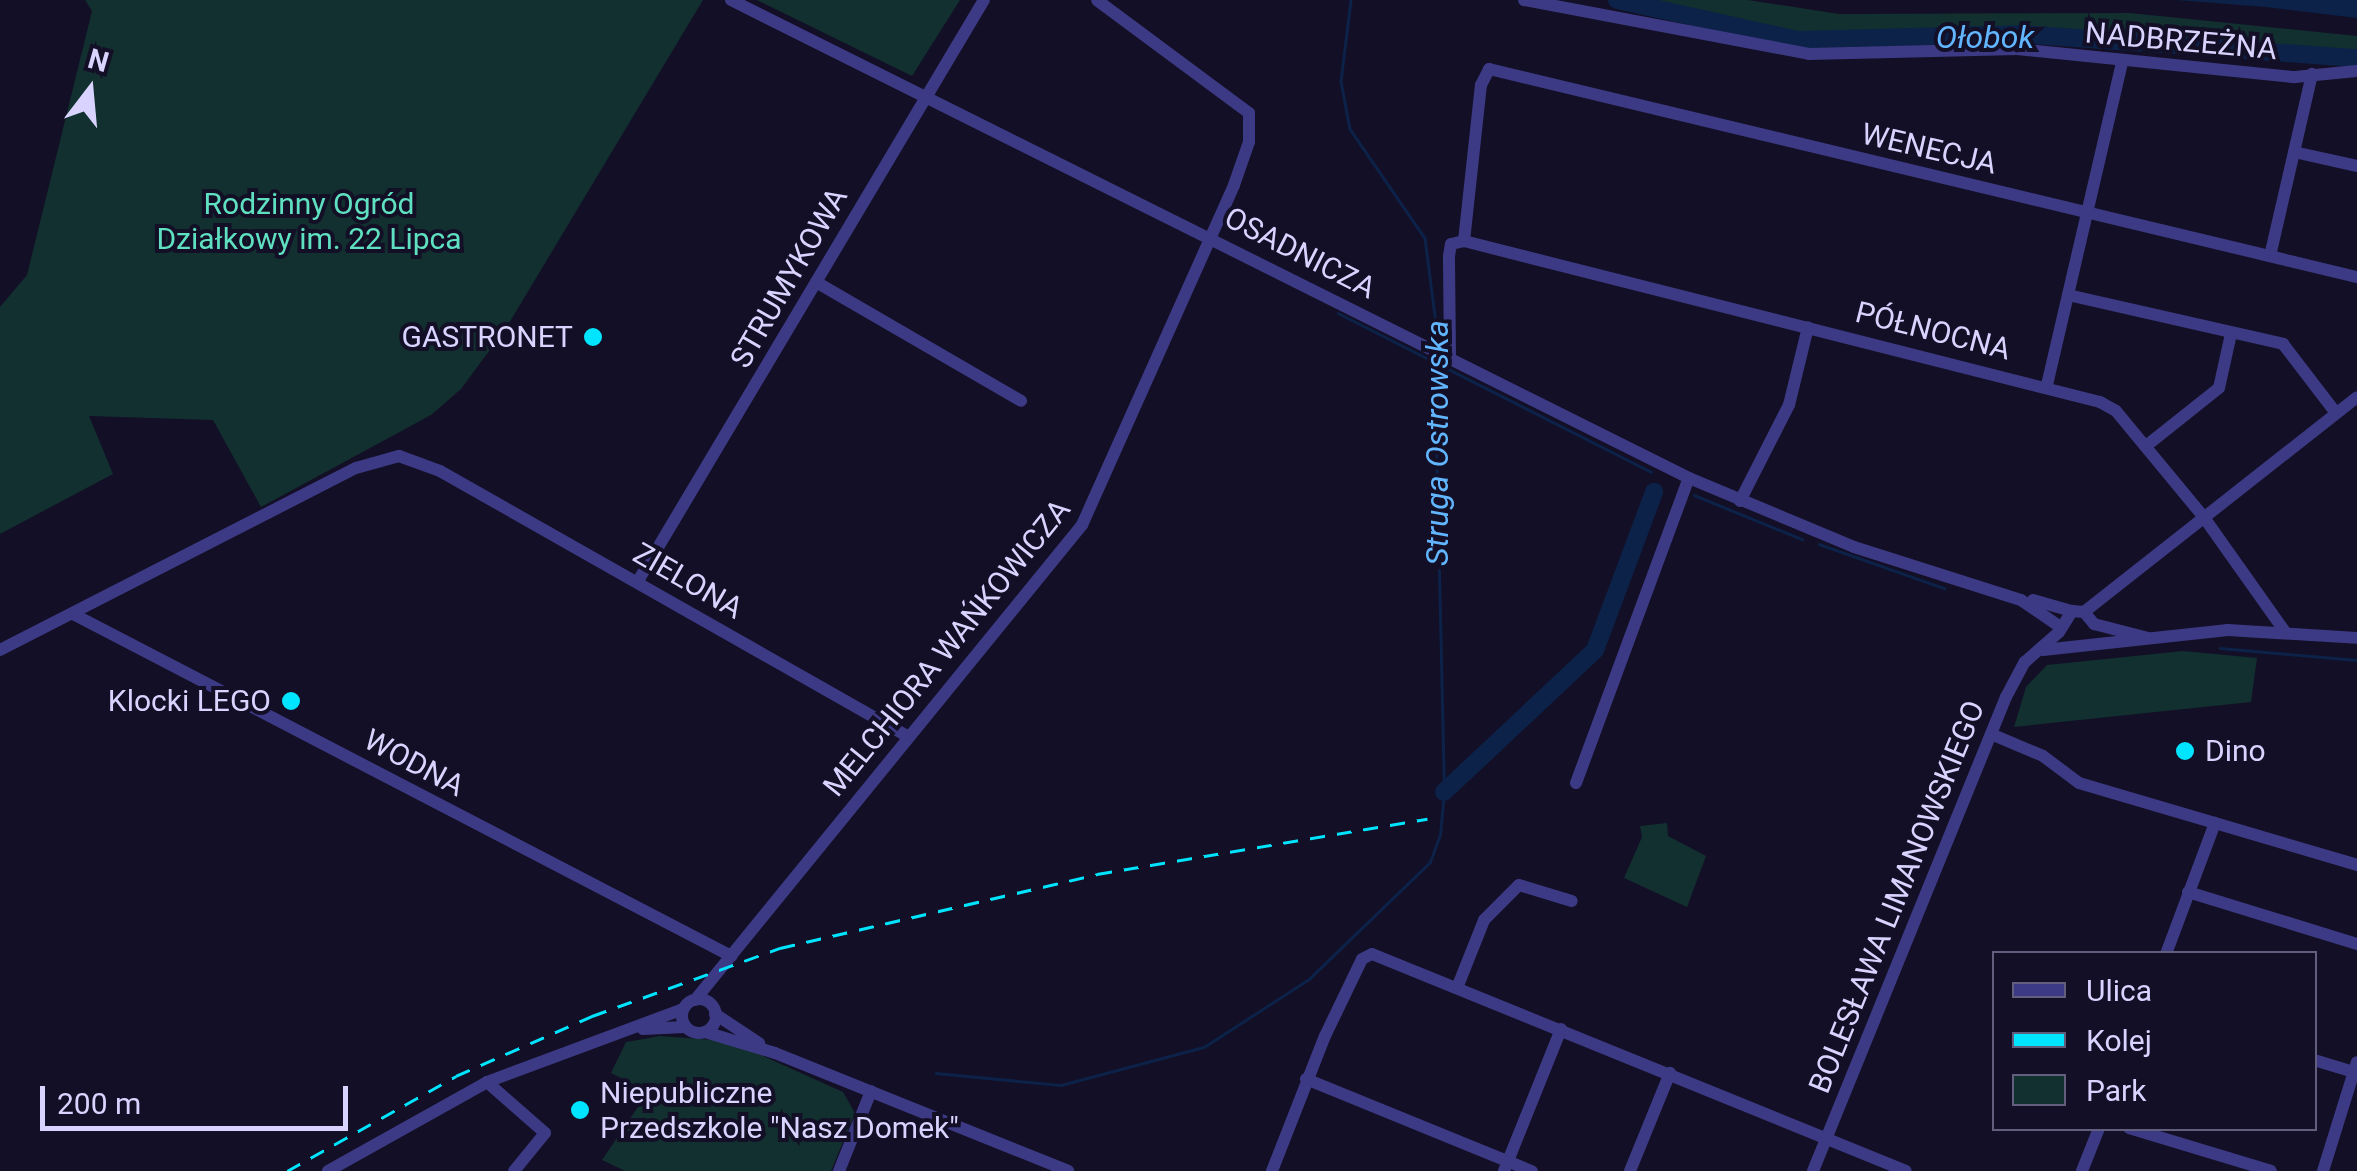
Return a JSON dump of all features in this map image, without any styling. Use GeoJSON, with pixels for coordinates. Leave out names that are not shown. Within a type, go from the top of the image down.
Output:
{"type":"FeatureCollection","features":[{"type":"Feature","properties":{"kind":"street","name":"OSADNICZA"},"geometry":{"type":"LineString","coordinates":[[731,0],[928,94],[1689,478],[1854,547],[2020,600],[2078,611]]}},
{"type":"Feature","properties":{"kind":"street","name":"STRUMYKOWA"},"geometry":{"type":"LineString","coordinates":[[638,581],[984,0]]}},
{"type":"Feature","properties":{"kind":"street","name":"MELCHIORA WAŃKOWICZA"},"geometry":{"type":"LineString","coordinates":[[683,1009],[695,1000],[1082,525],[1212,236],[1249,142],[1249,114],[1096,0]]}},
{"type":"Feature","properties":{"kind":"street","name":"NADBRZEŻNA"},"geometry":{"type":"LineString","coordinates":[[1524,0],[1809,54],[2017,49],[2122,62],[2312,74],[2357,71]]}},
{"type":"Feature","properties":{"kind":"street"},"geometry":{"type":"LineString","coordinates":[[2047,385],[2122,62]]}},
{"type":"Feature","properties":{"kind":"street","name":"WENECJA"},"geometry":{"type":"LineString","coordinates":[[1464,241],[1481,84],[1489,69],[2357,278]]}},
{"type":"Feature","properties":{"kind":"street"},"geometry":{"type":"LineString","coordinates":[[2270,256],[2312,74]]}},
{"type":"Feature","properties":{"kind":"street"},"geometry":{"type":"LineString","coordinates":[[2294,152],[2357,166]]}},
{"type":"Feature","properties":{"kind":"street"},"geometry":{"type":"LineString","coordinates":[[1450,357],[1449,256],[1451,244],[1464,241]]}},
{"type":"Feature","properties":{"kind":"street","name":"PÓŁNOCNA"},"geometry":{"type":"LineString","coordinates":[[1464,241],[2047,385],[2116,411],[2202,516],[2285,632]]}},
{"type":"Feature","properties":{"kind":"street"},"geometry":{"type":"LineString","coordinates":[[816,282],[1020,401]]}},
{"type":"Feature","properties":{"kind":"street"},"geometry":{"type":"LineString","coordinates":[[2068,295],[2284,344],[2336,413]]}},
{"type":"Feature","properties":{"kind":"street"},"geometry":{"type":"LineString","coordinates":[[1740,500],[1788,405],[1808,327]]}},
{"type":"Feature","properties":{"kind":"street"},"geometry":{"type":"LineString","coordinates":[[2146,446],[2220,388],[2231,334]]}},
{"type":"Feature","properties":{"kind":"street"},"geometry":{"type":"LineString","coordinates":[[2155,640],[2094,624],[2078,611],[2120,586],[2202,516],[2357,397]]}},
{"type":"Feature","properties":{"kind":"street","name":"ZIELONA"},"geometry":{"type":"LineString","coordinates":[[0,650],[356,468],[399,456],[440,472],[909,736]]}},
{"type":"Feature","properties":{"kind":"street"},"geometry":{"type":"LineString","coordinates":[[1576,783],[1689,478]]}},
{"type":"Feature","properties":{"kind":"street"},"geometry":{"type":"LineString","coordinates":[[2090,641],[2094,624],[2120,586]]}},
{"type":"Feature","properties":{"kind":"street","name":"OSADNICZA"},"geometry":{"type":"LineString","coordinates":[[2020,600],[2059,629],[2074,646]]}},
{"type":"Feature","properties":{"kind":"street","name":"BOLESŁAWA LIMANOWSKIEGO"},"geometry":{"type":"LineString","coordinates":[[1813,1171],[2017,674],[2078,611]]}},
{"type":"Feature","properties":{"kind":"street","name":"WODNA"},"geometry":{"type":"LineString","coordinates":[[74,614],[731,956]]}},
{"type":"Feature","properties":{"kind":"street"},"geometry":{"type":"LineString","coordinates":[[2040,650],[2090,641],[2155,640],[2228,630],[2357,638]]}},
{"type":"Feature","properties":{"kind":"street"},"geometry":{"type":"LineString","coordinates":[[1990,734],[2031,749],[2078,782],[2357,865]]}},
{"type":"Feature","properties":{"kind":"street"},"geometry":{"type":"LineString","coordinates":[[2167,951],[2214,823]]}},
{"type":"Feature","properties":{"kind":"street"},"geometry":{"type":"LineString","coordinates":[[1457,988],[1484,920],[1519,885],[1572,901]]}},
{"type":"Feature","properties":{"kind":"street"},"geometry":{"type":"LineString","coordinates":[[2188,892],[2357,944]]}},
{"type":"Feature","properties":{"kind":"street","name":"MELCHIORA WAŃKOWICZA"},"geometry":{"type":"LineString","coordinates":[[705,1032],[731,956]]}},
{"type":"Feature","properties":{"kind":"street"},"geometry":{"type":"LineString","coordinates":[[1272,1171],[1306,1079],[1362,959],[1384,957],[1906,1171]]}},
{"type":"Feature","properties":{"kind":"street"},"geometry":{"type":"LineString","coordinates":[[695,1000],[775,1053]]}},
{"type":"Feature","properties":{"kind":"street"},"geometry":{"type":"LineString","coordinates":[[328,1171],[487,1082],[683,1009],[685,1027]]}},
{"type":"Feature","properties":{"kind":"street"},"geometry":{"type":"LineString","coordinates":[[626,1031],[685,1027],[775,1053],[1068,1171]]}},
{"type":"Feature","properties":{"kind":"street"},"geometry":{"type":"LineString","coordinates":[[1506,1166],[1561,1029]]}},
{"type":"Feature","properties":{"kind":"street"},"geometry":{"type":"LineString","coordinates":[[2317,1061],[2356,1069],[2323,1171]]}},
{"type":"Feature","properties":{"kind":"street"},"geometry":{"type":"LineString","coordinates":[[1630,1171],[1670,1072]]}},
{"type":"Feature","properties":{"kind":"street"},"geometry":{"type":"LineString","coordinates":[[1306,1079],[1506,1166],[1532,1171]]}},
{"type":"Feature","properties":{"kind":"street"},"geometry":{"type":"LineString","coordinates":[[487,1082],[544,1133],[514,1171]]}},
{"type":"Feature","properties":{"kind":"street"},"geometry":{"type":"LineString","coordinates":[[838,1171],[870,1092]]}},
{"type":"Feature","properties":{"kind":"street"},"geometry":{"type":"LineString","coordinates":[[2082,1171],[2098,1131]]}},
{"type":"Feature","properties":{"kind":"street"},"geometry":{"type":"LineString","coordinates":[[2139,1131],[2270,1171]]}},
{"type":"Feature","properties":{"kind":"green space","name":"Rodzinny Ogród Działkowy im. 22 Lipca"},"geometry":{"type":"Polygon","coordinates":[[[85,0],[703,0],[506,328],[461,389],[431,415],[261,507],[213,420],[89,416],[113,474],[0,534],[0,307],[27,275],[92,11],[85,0]]]}},
{"type":"Feature","properties":{"kind":"green space"},"geometry":{"type":"Polygon","coordinates":[[[757,0],[960,0],[912,76],[757,0]]]}},
{"type":"Feature","properties":{"kind":"green space"},"geometry":{"type":"Polygon","coordinates":[[[1652,0],[1748,0],[1839,14],[2130,13],[2357,36],[2357,52],[2058,28],[1799,34],[1652,0]]]}},
{"type":"Feature","properties":{"kind":"green space"},"geometry":{"type":"Polygon","coordinates":[[[2183,651],[2257,658],[2251,702],[2014,727],[2026,687],[2047,665],[2183,651]]]}},
{"type":"Feature","properties":{"kind":"green space"},"geometry":{"type":"Polygon","coordinates":[[[1667,823],[1668,836],[1706,856],[1687,907],[1624,878],[1642,837],[1640,826],[1667,823]]]}},
{"type":"Feature","properties":{"kind":"green space"},"geometry":{"type":"Polygon","coordinates":[[[660,1036],[730,1041],[843,1092],[855,1113],[831,1171],[625,1171],[602,1160],[648,1092],[611,1073],[626,1042],[660,1036]]]}},
{"type":"Feature","properties":{"kind":"water"},"geometry":{"type":"Polygon","coordinates":[[[2176,0],[2357,0],[2357,18],[2266,7],[2176,0]]]}},
{"type":"Feature","properties":{"kind":"waterway","name":"Struga Ostrowska"},"geometry":{"type":"LineString","coordinates":[[1351,0],[1341,81],[1350,129],[1425,238],[1439,347]]}},
{"type":"Feature","properties":{"kind":"waterway","name":"Ołobok"},"geometry":{"type":"LineString","coordinates":[[1617,0],[1798,40],[2020,34],[2357,58]]}},
{"type":"Feature","properties":{"kind":"waterway"},"geometry":{"type":"LineString","coordinates":[[1338,313],[1651,472]]}},
{"type":"Feature","properties":{"kind":"waterway","name":"Struga Ostrowska"},"geometry":{"type":"LineString","coordinates":[[936,1073],[1061,1085],[1204,1047],[1309,979],[1430,862],[1440,835],[1444,792],[1434,359]]}},
{"type":"Feature","properties":{"kind":"waterway","name":"Struga Ostrowska"},"geometry":{"type":"LineString","coordinates":[[1444,792],[1595,650],[1654,492]]}},
{"type":"Feature","properties":{"kind":"waterway"},"geometry":{"type":"LineString","coordinates":[[1694,495],[1802,539]]}},
{"type":"Feature","properties":{"kind":"waterway"},"geometry":{"type":"LineString","coordinates":[[1819,544],[1944,588]]}},
{"type":"Feature","properties":{"kind":"waterway"},"geometry":{"type":"LineString","coordinates":[[2220,648],[2357,660]]}},
{"type":"Feature","properties":{"kind":"railway"},"geometry":{"type":"LineString","coordinates":[[287,1171],[456,1076],[592,1016],[780,948],[1097,874],[1427,819]]}},
{"type":"Feature","properties":{"kind":"place","name":"GASTRONET"},"geometry":{"type":"Point","coordinates":[593,337]}},
{"type":"Feature","properties":{"kind":"place","name":"Klocki LEGO"},"geometry":{"type":"Point","coordinates":[291,701]}},
{"type":"Feature","properties":{"kind":"place","name":"Dino"},"geometry":{"type":"Point","coordinates":[2185,751]}},
{"type":"Feature","properties":{"kind":"place","name":"Niepubliczne Przedszkole \"Nasz Domek\""},"geometry":{"type":"Point","coordinates":[580,1110]}}]}
